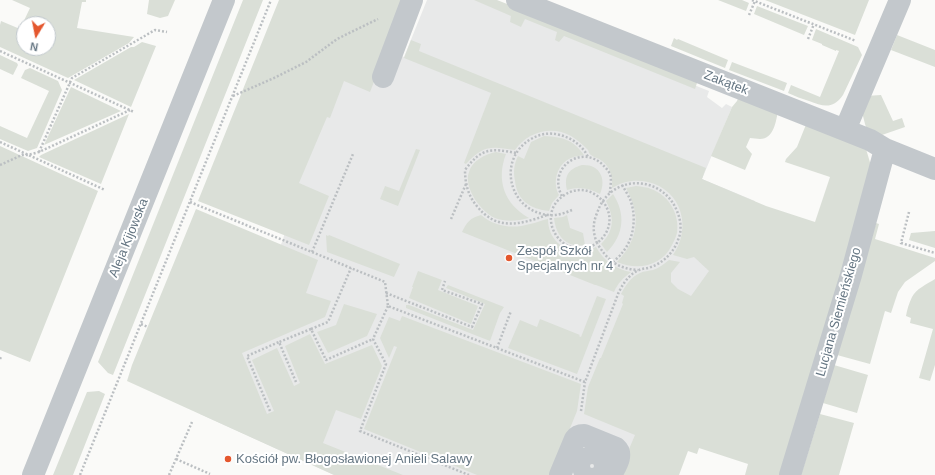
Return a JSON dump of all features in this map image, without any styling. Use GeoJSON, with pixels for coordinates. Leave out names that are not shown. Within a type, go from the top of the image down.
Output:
{"type":"FeatureCollection","features":[{"type":"Feature","properties":{"kind":"street","name":"Aleja Kijowska"},"geometry":{"type":"LineString","coordinates":[[33,475],[224,0]]}},
{"type":"Feature","properties":{"kind":"street","name":"Zakątek"},"geometry":{"type":"LineString","coordinates":[[516,0],[870,140],[885,149],[935,169]]}},
{"type":"Feature","properties":{"kind":"street"},"geometry":{"type":"LineString","coordinates":[[845,130],[900,0]]}},
{"type":"Feature","properties":{"kind":"street"},"geometry":{"type":"LineString","coordinates":[[383,78],[411,4]]}},
{"type":"Feature","properties":{"kind":"street","name":"Lucjana Siemieńskiego"},"geometry":{"type":"LineString","coordinates":[[790,475],[851,275],[885,149]]}},
{"type":"Feature","properties":{"kind":"street"},"geometry":{"type":"LineString","coordinates":[[584,464],[616,448],[619,452],[619,458],[612,475]]}},
{"type":"Feature","properties":{"kind":"path"},"geometry":{"type":"LineString","coordinates":[[80,475],[271,0]]}},
{"type":"Feature","properties":{"kind":"path"},"geometry":{"type":"LineString","coordinates":[[749,15],[754,0],[857,41]]}},
{"type":"Feature","properties":{"kind":"path"},"geometry":{"type":"LineString","coordinates":[[232,96],[306,62],[337,38],[411,4]]}},
{"type":"Feature","properties":{"kind":"path"},"geometry":{"type":"LineString","coordinates":[[808,39],[814,24]]}},
{"type":"Feature","properties":{"kind":"path"},"geometry":{"type":"LineString","coordinates":[[39,152],[72,78],[156,30],[167,32]]}},
{"type":"Feature","properties":{"kind":"path"},"geometry":{"type":"LineString","coordinates":[[0,51],[134,112]]}},
{"type":"Feature","properties":{"kind":"path"},"geometry":{"type":"LineString","coordinates":[[0,165],[22,155],[39,152],[130,110]]}},
{"type":"Feature","properties":{"kind":"path"},"geometry":{"type":"LineString","coordinates":[[549,215],[527,207],[522,203],[514,191],[510,182],[510,171],[516,153],[525,143],[537,136],[545,133],[555,133],[570,139],[579,145],[588,157]]}},
{"type":"Feature","properties":{"kind":"path"},"geometry":{"type":"LineString","coordinates":[[0,142],[105,190]]}},
{"type":"Feature","properties":{"kind":"path"},"geometry":{"type":"LineString","coordinates":[[516,153],[501,150],[484,152],[465,170],[466,184],[469,194],[485,215],[493,220],[506,224],[520,223],[549,215],[563,214],[572,210]]}},
{"type":"Feature","properties":{"kind":"path"},"geometry":{"type":"LineString","coordinates":[[312,252],[353,154]]}},
{"type":"Feature","properties":{"kind":"path"},"geometry":{"type":"LineString","coordinates":[[562,196],[559,190],[558,181],[562,169],[572,160],[588,157],[595,159],[606,168],[610,174],[610,193]]}},
{"type":"Feature","properties":{"kind":"path"},"geometry":{"type":"LineString","coordinates":[[640,183],[653,186],[664,192],[674,203],[680,218],[679,239],[673,251],[663,261],[652,267],[638,270],[624,268],[607,258],[597,243],[594,225],[602,200],[622,186],[640,183]]}},
{"type":"Feature","properties":{"kind":"path"},"geometry":{"type":"LineString","coordinates":[[451,219],[466,184]]}},
{"type":"Feature","properties":{"kind":"path"},"geometry":{"type":"LineString","coordinates":[[613,262],[628,244],[634,224],[630,200],[622,186]]}},
{"type":"Feature","properties":{"kind":"path"},"geometry":{"type":"LineString","coordinates":[[582,190],[595,195],[602,200],[609,214],[609,224],[606,234],[602,240],[591,247],[580,249],[564,244],[556,236],[553,231],[549,215],[554,205],[562,196],[573,191],[582,190]]}},
{"type":"Feature","properties":{"kind":"path"},"geometry":{"type":"LineString","coordinates":[[190,202],[385,282],[388,306],[373,339],[326,360],[311,329]]}},
{"type":"Feature","properties":{"kind":"path"},"geometry":{"type":"LineString","coordinates":[[909,212],[901,243],[935,253]]}},
{"type":"Feature","properties":{"kind":"path"},"geometry":{"type":"LineString","coordinates":[[270,411],[247,356],[328,322],[351,268]]}},
{"type":"Feature","properties":{"kind":"path"},"geometry":{"type":"LineString","coordinates":[[388,306],[585,382],[618,294],[624,282],[638,270]]}},
{"type":"Feature","properties":{"kind":"path"},"geometry":{"type":"LineString","coordinates":[[386,293],[472,327],[482,304],[442,290],[445,281]]}},
{"type":"Feature","properties":{"kind":"path"},"geometry":{"type":"LineString","coordinates":[[497,348],[511,311]]}},
{"type":"Feature","properties":{"kind":"path"},"geometry":{"type":"LineString","coordinates":[[141,324],[148,327]]}},
{"type":"Feature","properties":{"kind":"path"},"geometry":{"type":"LineString","coordinates":[[373,339],[386,364],[360,431],[469,475]]}},
{"type":"Feature","properties":{"kind":"path"},"geometry":{"type":"LineString","coordinates":[[279,342],[296,382]]}},
{"type":"Feature","properties":{"kind":"path"},"geometry":{"type":"LineString","coordinates":[[169,475],[192,422]]}},
{"type":"Feature","properties":{"kind":"path"},"geometry":{"type":"LineString","coordinates":[[176,458],[210,474]]}},
{"type":"Feature","properties":{"kind":"shaded area"},"geometry":{"type":"Polygon","coordinates":[[[12,0],[86,0],[86,2],[82,2],[77,28],[134,37],[129,43],[68,78],[20,56],[56,56],[56,16],[26,16],[30,8],[12,0]]]}},
{"type":"Feature","properties":{"kind":"shaded area"},"geometry":{"type":"Polygon","coordinates":[[[149,0],[175,0],[168,16],[160,18],[147,14],[149,0]]]}},
{"type":"Feature","properties":{"kind":"shaded area"},"geometry":{"type":"Polygon","coordinates":[[[243,0],[263,0],[113,375],[108,373],[98,362],[243,0]]]}},
{"type":"Feature","properties":{"kind":"shaded area"},"geometry":{"type":"Polygon","coordinates":[[[279,0],[406,0],[370,92],[344,81],[330,118],[327,117],[299,183],[329,196],[309,245],[198,201],[279,0]]]}},
{"type":"Feature","properties":{"kind":"shaded area","name":"Zespół Szkół Specjalnych nr 4"},"geometry":{"type":"Polygon","coordinates":[[[427,0],[482,0],[709,91],[707,97],[722,108],[726,104],[732,107],[702,179],[755,201],[719,326],[659,475],[334,475],[200,414],[241,311],[264,281],[283,240],[286,227],[277,223],[352,36],[404,57],[427,0]]]}},
{"type":"Feature","properties":{"kind":"shaded area"},"geometry":{"type":"Polygon","coordinates":[[[474,0],[497,0],[698,80],[695,89],[564,36],[559,42],[555,40],[557,32],[525,19],[521,27],[510,22],[511,16],[474,0]]]}},
{"type":"Feature","properties":{"kind":"shaded area"},"geometry":{"type":"Polygon","coordinates":[[[718,0],[742,0],[749,3],[746,11],[718,0]]]}},
{"type":"Feature","properties":{"kind":"shaded area"},"geometry":{"type":"Polygon","coordinates":[[[765,0],[869,0],[855,35],[765,0]]]}},
{"type":"Feature","properties":{"kind":"shaded area"},"geometry":{"type":"Polygon","coordinates":[[[757,6],[808,26],[804,35],[754,14],[757,6]]]}},
{"type":"Feature","properties":{"kind":"shaded area"},"geometry":{"type":"Polygon","coordinates":[[[1,21],[16,27],[16,54],[0,47],[1,21]]]}},
{"type":"Feature","properties":{"kind":"shaded area"},"geometry":{"type":"Polygon","coordinates":[[[816,29],[858,47],[862,55],[843,95],[836,103],[828,106],[814,103],[788,93],[791,85],[820,97],[839,51],[812,40],[816,29]]]}},
{"type":"Feature","properties":{"kind":"shaded area"},"geometry":{"type":"Polygon","coordinates":[[[897,35],[935,50],[935,67],[891,50],[897,35]]]}},
{"type":"Feature","properties":{"kind":"shaded area"},"geometry":{"type":"Polygon","coordinates":[[[674,38],[728,60],[725,68],[671,46],[674,38]]]}},
{"type":"Feature","properties":{"kind":"shaded area"},"geometry":{"type":"Polygon","coordinates":[[[411,40],[421,44],[419,51],[706,168],[702,179],[766,206],[815,222],[830,177],[785,162],[797,147],[807,122],[866,149],[872,169],[781,475],[745,475],[748,464],[699,448],[697,454],[688,451],[679,475],[618,475],[635,435],[584,414],[588,387],[623,304],[624,296],[621,294],[624,288],[634,277],[643,272],[653,270],[669,260],[680,262],[671,273],[671,282],[678,289],[691,296],[709,271],[694,257],[687,259],[673,255],[679,244],[682,233],[680,211],[676,201],[660,186],[648,182],[630,181],[612,188],[610,171],[606,164],[590,155],[588,150],[576,139],[556,131],[540,132],[533,135],[520,144],[515,150],[488,148],[477,153],[466,164],[464,163],[491,93],[404,58],[411,40]]]}},
{"type":"Feature","properties":{"kind":"shaded area"},"geometry":{"type":"Polygon","coordinates":[[[142,42],[156,46],[131,107],[74,80],[131,47],[134,47],[142,42]]]}},
{"type":"Feature","properties":{"kind":"shaded area"},"geometry":{"type":"Polygon","coordinates":[[[0,55],[17,63],[18,65],[13,75],[0,69],[0,55]]]}},
{"type":"Feature","properties":{"kind":"shaded area"},"geometry":{"type":"Polygon","coordinates":[[[732,62],[787,83],[784,91],[729,70],[732,62]]]}},
{"type":"Feature","properties":{"kind":"shaded area"},"geometry":{"type":"Polygon","coordinates":[[[30,68],[58,81],[62,90],[37,148],[28,151],[0,139],[0,126],[27,138],[49,91],[21,78],[25,70],[30,68]]]}},
{"type":"Feature","properties":{"kind":"shaded area"},"geometry":{"type":"Polygon","coordinates":[[[71,87],[121,111],[44,145],[71,87]]]}},
{"type":"Feature","properties":{"kind":"shaded area"},"geometry":{"type":"Polygon","coordinates":[[[881,95],[893,121],[902,118],[905,127],[879,136],[866,127],[862,112],[866,96],[881,95]]]}},
{"type":"Feature","properties":{"kind":"shaded area"},"geometry":{"type":"Polygon","coordinates":[[[739,96],[778,111],[774,129],[768,136],[760,139],[750,138],[746,147],[752,154],[745,170],[711,156],[732,107],[739,96]]]}},
{"type":"Feature","properties":{"kind":"shaded area"},"geometry":{"type":"Polygon","coordinates":[[[129,114],[101,184],[39,157],[41,155],[129,114]]]}},
{"type":"Feature","properties":{"kind":"shaded area"},"geometry":{"type":"Polygon","coordinates":[[[544,136],[567,140],[576,145],[584,155],[571,158],[562,164],[556,179],[559,195],[552,203],[549,211],[530,206],[522,198],[516,188],[514,174],[518,156],[524,159],[531,142],[544,136]]]}},
{"type":"Feature","properties":{"kind":"shaded area"},"geometry":{"type":"Polygon","coordinates":[[[0,146],[98,191],[30,362],[0,350],[0,146]]]}},
{"type":"Feature","properties":{"kind":"shaded area"},"geometry":{"type":"Polygon","coordinates":[[[416,149],[420,150],[398,206],[380,199],[385,186],[399,191],[416,149]]]}},
{"type":"Feature","properties":{"kind":"shaded area"},"geometry":{"type":"Polygon","coordinates":[[[496,152],[506,154],[503,164],[502,182],[508,198],[513,206],[529,218],[512,221],[495,218],[479,205],[471,192],[468,178],[471,168],[476,161],[488,154],[496,152]]]}},
{"type":"Feature","properties":{"kind":"shaded area"},"geometry":{"type":"Polygon","coordinates":[[[582,165],[593,167],[600,173],[603,183],[600,194],[584,188],[567,190],[566,181],[568,174],[573,169],[582,165]]]}},
{"type":"Feature","properties":{"kind":"shaded area"},"geometry":{"type":"Polygon","coordinates":[[[636,186],[649,188],[663,196],[672,206],[677,219],[677,233],[668,252],[656,262],[641,266],[625,265],[617,262],[630,245],[635,226],[636,217],[634,208],[626,188],[636,186]]]}},
{"type":"Feature","properties":{"kind":"shaded area"},"geometry":{"type":"Polygon","coordinates":[[[613,194],[620,209],[621,224],[617,239],[607,252],[601,244],[606,239],[611,228],[611,212],[606,201],[613,194]]]}},
{"type":"Feature","properties":{"kind":"shaded area"},"geometry":{"type":"Polygon","coordinates":[[[196,209],[318,260],[306,293],[331,301],[325,317],[242,353],[267,414],[274,411],[252,360],[277,348],[294,386],[300,383],[285,346],[310,334],[325,364],[372,345],[382,366],[361,419],[336,410],[323,443],[403,475],[334,475],[127,381],[132,365],[196,209]]]}},
{"type":"Feature","properties":{"kind":"shaded area"},"geometry":{"type":"Polygon","coordinates":[[[481,215],[492,222],[511,227],[524,226],[548,219],[552,236],[564,247],[579,251],[596,247],[610,264],[631,272],[621,281],[614,292],[462,232],[469,221],[481,215]]]}},
{"type":"Feature","properties":{"kind":"shaded area"},"geometry":{"type":"Polygon","coordinates":[[[567,215],[570,228],[583,233],[585,245],[572,245],[567,243],[557,230],[554,218],[567,215]]]}},
{"type":"Feature","properties":{"kind":"shaded area"},"geometry":{"type":"Polygon","coordinates":[[[876,223],[879,224],[875,239],[935,258],[935,261],[905,282],[898,292],[891,313],[885,311],[870,364],[837,355],[876,223]]]}},
{"type":"Feature","properties":{"kind":"shaded area"},"geometry":{"type":"Polygon","coordinates":[[[935,231],[935,248],[909,240],[911,233],[935,231]]]}},
{"type":"Feature","properties":{"kind":"shaded area"},"geometry":{"type":"Polygon","coordinates":[[[326,235],[400,264],[394,277],[327,252],[326,235]]]}},
{"type":"Feature","properties":{"kind":"shaded area"},"geometry":{"type":"Polygon","coordinates":[[[418,271],[442,280],[438,290],[478,306],[471,324],[409,298],[418,271]]]}},
{"type":"Feature","properties":{"kind":"shaded area"},"geometry":{"type":"Polygon","coordinates":[[[935,279],[935,365],[930,381],[919,378],[933,329],[910,323],[911,318],[906,316],[909,304],[914,294],[935,279]]]}},
{"type":"Feature","properties":{"kind":"shaded area"},"geometry":{"type":"Polygon","coordinates":[[[448,285],[504,307],[500,313],[490,341],[406,308],[406,305],[409,305],[473,330],[485,304],[446,288],[448,285]]]}},
{"type":"Feature","properties":{"kind":"shaded area"},"geometry":{"type":"Polygon","coordinates":[[[597,296],[606,299],[577,374],[508,348],[520,320],[537,327],[540,319],[580,335],[579,336],[581,337],[597,296]]]}},
{"type":"Feature","properties":{"kind":"shaded area"},"geometry":{"type":"Polygon","coordinates":[[[344,304],[377,314],[367,336],[328,353],[317,332],[336,325],[344,304]]]}},
{"type":"Feature","properties":{"kind":"shaded area"},"geometry":{"type":"Polygon","coordinates":[[[402,316],[581,384],[577,411],[551,475],[477,475],[364,429],[397,347],[394,346],[389,358],[380,338],[389,317],[400,321],[402,316]]]}},
{"type":"Feature","properties":{"kind":"shaded area"},"geometry":{"type":"Polygon","coordinates":[[[834,365],[868,375],[857,413],[823,403],[834,365]]]}},
{"type":"Feature","properties":{"kind":"shaded area"},"geometry":{"type":"Polygon","coordinates":[[[99,391],[105,394],[73,475],[53,475],[87,392],[99,391]]]}},
{"type":"Feature","properties":{"kind":"shaded area"},"geometry":{"type":"Polygon","coordinates":[[[820,414],[854,423],[839,475],[801,475],[820,414]]]}},
{"type":"Feature","properties":{"kind":"place","name":"Zespół Szkół Specjalnych nr 4"},"geometry":{"type":"Point","coordinates":[509,258]}},
{"type":"Feature","properties":{"kind":"place","name":"Kościół pw. Błogosławionej Anieli Salawy"},"geometry":{"type":"Point","coordinates":[228,459]}}]}
